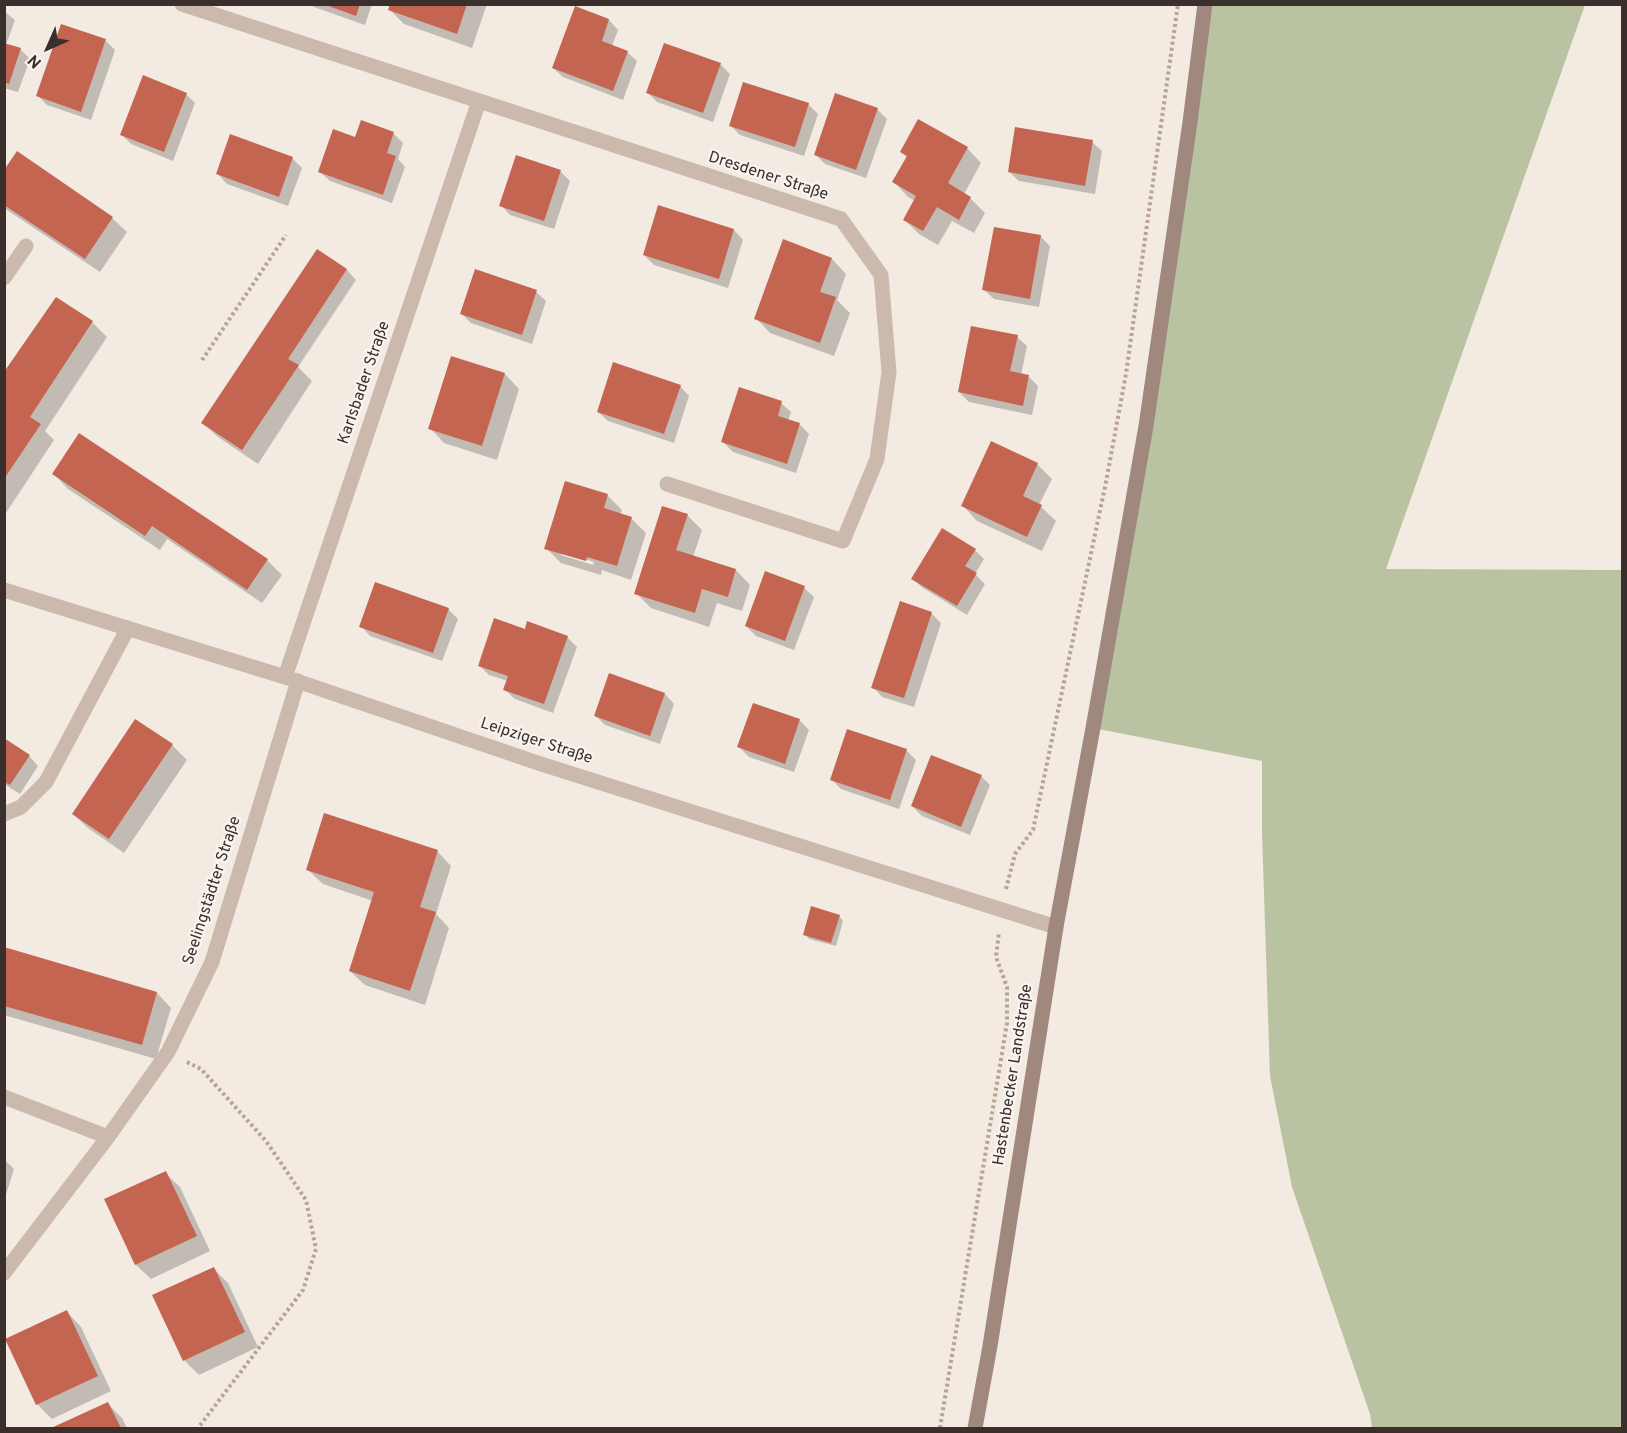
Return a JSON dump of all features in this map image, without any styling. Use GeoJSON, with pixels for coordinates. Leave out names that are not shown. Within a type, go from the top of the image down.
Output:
{"type":"FeatureCollection","features":[{"type":"Feature","properties":{"kind":"main road","name":"Hastenbecker Landstraße"},"geometry":{"type":"LineString","coordinates":[[975,1428],[1056,927],[1094,728],[1146,426],[1205,4]]}},
{"type":"Feature","properties":{"kind":"street","name":"Dresdener Straße"},"geometry":{"type":"LineString","coordinates":[[182,4],[841,219],[881,275],[888,372],[877,459],[843,541],[667,484]]}},
{"type":"Feature","properties":{"kind":"street","name":"Karlsbader Straße"},"geometry":{"type":"LineString","coordinates":[[292,679],[479,101]]}},
{"type":"Feature","properties":{"kind":"street"},"geometry":{"type":"LineString","coordinates":[[4,278],[26,246]]}},
{"type":"Feature","properties":{"kind":"street","name":"Leipziger Straße"},"geometry":{"type":"LineString","coordinates":[[4,590],[292,679],[542,764],[1056,927]]}},
{"type":"Feature","properties":{"kind":"street"},"geometry":{"type":"LineString","coordinates":[[4,814],[21,807],[46,782],[128,628]]}},
{"type":"Feature","properties":{"kind":"street","name":"Seelingstädter Straße"},"geometry":{"type":"LineString","coordinates":[[4,1273],[108,1137],[168,1052],[212,962],[292,679]]}},
{"type":"Feature","properties":{"kind":"street"},"geometry":{"type":"LineString","coordinates":[[4,1097],[108,1137]]}},
{"type":"Feature","properties":{"kind":"path"},"geometry":{"type":"LineString","coordinates":[[940,1428],[1007,1023],[1007,987],[996,957],[1002,910],[1015,854],[1033,830],[1106,482],[1126,374],[1178,4]]}},
{"type":"Feature","properties":{"kind":"path"},"geometry":{"type":"LineString","coordinates":[[202,360],[286,235]]}},
{"type":"Feature","properties":{"kind":"path"},"geometry":{"type":"LineString","coordinates":[[168,1052],[201,1069],[266,1141],[306,1200],[316,1249],[303,1290],[198,1428]]}},
{"type":"Feature","properties":{"kind":"green space"},"geometry":{"type":"Polygon","coordinates":[[[1205,5],[1585,5],[1386,569],[1622,570],[1622,1428],[1372,1428],[1370,1414],[1292,1187],[1270,1076],[1262,832],[1262,761],[1093,728],[1205,5]]]}},
{"type":"Feature","properties":{"kind":"building"},"geometry":{"type":"Polygon","coordinates":[[[323,4],[360,4],[356,16],[323,4]]]}},
{"type":"Feature","properties":{"kind":"building"},"geometry":{"type":"Polygon","coordinates":[[[390,4],[467,4],[457,34],[388,10],[390,4]]]}},
{"type":"Feature","properties":{"kind":"building"},"geometry":{"type":"Polygon","coordinates":[[[575,6],[609,19],[602,41],[628,51],[613,91],[552,68],[575,6]]]}},
{"type":"Feature","properties":{"kind":"building"},"geometry":{"type":"Polygon","coordinates":[[[61,24],[106,39],[81,112],[36,96],[61,24]]]}},
{"type":"Feature","properties":{"kind":"building"},"geometry":{"type":"Polygon","coordinates":[[[4,43],[21,48],[9,84],[4,82],[4,43]]]}},
{"type":"Feature","properties":{"kind":"building"},"geometry":{"type":"Polygon","coordinates":[[[664,43],[721,63],[703,113],[646,93],[664,43]]]}},
{"type":"Feature","properties":{"kind":"building"},"geometry":{"type":"Polygon","coordinates":[[[143,75],[187,93],[164,152],[120,135],[143,75]]]}},
{"type":"Feature","properties":{"kind":"building"},"geometry":{"type":"Polygon","coordinates":[[[743,82],[809,103],[795,147],[729,126],[743,82]]]}},
{"type":"Feature","properties":{"kind":"building"},"geometry":{"type":"Polygon","coordinates":[[[835,93],[878,108],[856,170],[814,155],[835,93]]]}},
{"type":"Feature","properties":{"kind":"building"},"geometry":{"type":"Polygon","coordinates":[[[918,119],[968,147],[948,183],[971,197],[959,220],[937,207],[923,231],[903,220],[916,196],[892,182],[907,156],[900,152],[918,119]]]}},
{"type":"Feature","properties":{"kind":"building"},"geometry":{"type":"Polygon","coordinates":[[[361,120],[394,132],[387,153],[396,156],[383,195],[318,172],[333,129],[355,137],[361,120]]]}},
{"type":"Feature","properties":{"kind":"building"},"geometry":{"type":"Polygon","coordinates":[[[1015,127],[1093,140],[1085,186],[1008,172],[1015,127]]]}},
{"type":"Feature","properties":{"kind":"building"},"geometry":{"type":"Polygon","coordinates":[[[230,134],[293,157],[279,197],[216,174],[230,134]]]}},
{"type":"Feature","properties":{"kind":"building"},"geometry":{"type":"Polygon","coordinates":[[[17,151],[113,217],[85,259],[4,205],[4,170],[17,151]]]}},
{"type":"Feature","properties":{"kind":"building"},"geometry":{"type":"Polygon","coordinates":[[[516,155],[561,170],[544,221],[499,206],[516,155]]]}},
{"type":"Feature","properties":{"kind":"building"},"geometry":{"type":"Polygon","coordinates":[[[658,205],[734,229],[719,279],[643,255],[658,205]]]}},
{"type":"Feature","properties":{"kind":"building"},"geometry":{"type":"Polygon","coordinates":[[[994,227],[1041,235],[1030,299],[982,290],[994,227]]]}},
{"type":"Feature","properties":{"kind":"building"},"geometry":{"type":"Polygon","coordinates":[[[783,239],[832,258],[820,292],[836,297],[820,343],[754,319],[783,239]]]}},
{"type":"Feature","properties":{"kind":"building"},"geometry":{"type":"Polygon","coordinates":[[[317,249],[347,269],[288,359],[299,365],[242,450],[201,423],[317,249]]]}},
{"type":"Feature","properties":{"kind":"building"},"geometry":{"type":"Polygon","coordinates":[[[475,269],[537,290],[522,335],[460,314],[475,269]]]}},
{"type":"Feature","properties":{"kind":"building"},"geometry":{"type":"Polygon","coordinates":[[[56,297],[93,321],[30,417],[41,424],[4,479],[4,372],[56,297]]]}},
{"type":"Feature","properties":{"kind":"building"},"geometry":{"type":"Polygon","coordinates":[[[971,326],[1018,335],[1010,371],[1029,375],[1023,406],[958,392],[971,326]]]}},
{"type":"Feature","properties":{"kind":"building"},"geometry":{"type":"Polygon","coordinates":[[[451,356],[505,373],[482,446],[428,429],[451,356]]]}},
{"type":"Feature","properties":{"kind":"building"},"geometry":{"type":"Polygon","coordinates":[[[613,362],[681,385],[664,434],[597,412],[613,362]]]}},
{"type":"Feature","properties":{"kind":"building"},"geometry":{"type":"Polygon","coordinates":[[[739,387],[782,401],[778,416],[800,423],[787,464],[721,442],[739,387]]]}},
{"type":"Feature","properties":{"kind":"building"},"geometry":{"type":"Polygon","coordinates":[[[79,433],[268,559],[247,590],[152,526],[145,536],[52,474],[79,433]]]}},
{"type":"Feature","properties":{"kind":"building"},"geometry":{"type":"Polygon","coordinates":[[[991,441],[1038,463],[1023,496],[1042,505],[1027,537],[961,506],[991,441]]]}},
{"type":"Feature","properties":{"kind":"building"},"geometry":{"type":"Polygon","coordinates":[[[565,481],[608,494],[604,508],[632,517],[617,566],[587,557],[586,561],[544,549],[565,481]]]}},
{"type":"Feature","properties":{"kind":"building"},"geometry":{"type":"Polygon","coordinates":[[[662,506],[688,514],[676,550],[736,569],[728,597],[702,589],[695,613],[634,594],[662,506]]]}},
{"type":"Feature","properties":{"kind":"building"},"geometry":{"type":"Polygon","coordinates":[[[942,528],[976,549],[965,566],[977,573],[957,606],[911,579],[942,528]]]}},
{"type":"Feature","properties":{"kind":"building"},"geometry":{"type":"Polygon","coordinates":[[[765,571],[805,586],[785,641],[745,626],[765,571]]]}},
{"type":"Feature","properties":{"kind":"building"},"geometry":{"type":"Polygon","coordinates":[[[375,582],[449,608],[433,653],[359,627],[375,582]]]}},
{"type":"Feature","properties":{"kind":"building"},"geometry":{"type":"Polygon","coordinates":[[[900,601],[932,612],[904,698],[871,688],[900,601]]]}},
{"type":"Feature","properties":{"kind":"building"},"geometry":{"type":"Polygon","coordinates":[[[494,618],[525,629],[527,621],[568,636],[544,704],[503,690],[508,676],[478,666],[494,618]]]}},
{"type":"Feature","properties":{"kind":"building"},"geometry":{"type":"Polygon","coordinates":[[[609,673],[665,693],[650,736],[594,716],[609,673]]]}},
{"type":"Feature","properties":{"kind":"building"},"geometry":{"type":"Polygon","coordinates":[[[753,703],[800,719],[785,764],[737,747],[753,703]]]}},
{"type":"Feature","properties":{"kind":"building"},"geometry":{"type":"Polygon","coordinates":[[[135,719],[173,744],[109,839],[72,814],[135,719]]]}},
{"type":"Feature","properties":{"kind":"building"},"geometry":{"type":"Polygon","coordinates":[[[847,729],[907,749],[890,800],[830,780],[847,729]]]}},
{"type":"Feature","properties":{"kind":"building"},"geometry":{"type":"Polygon","coordinates":[[[4,738],[30,755],[10,785],[4,782],[4,738]]]}},
{"type":"Feature","properties":{"kind":"building"},"geometry":{"type":"Polygon","coordinates":[[[931,755],[982,775],[961,827],[911,806],[931,755]]]}},
{"type":"Feature","properties":{"kind":"building"},"geometry":{"type":"Polygon","coordinates":[[[324,813],[438,850],[420,907],[436,912],[410,991],[349,971],[374,892],[306,870],[324,813]]]}},
{"type":"Feature","properties":{"kind":"building"},"geometry":{"type":"Polygon","coordinates":[[[811,906],[840,915],[831,943],[803,935],[811,906]]]}},
{"type":"Feature","properties":{"kind":"building"},"geometry":{"type":"Polygon","coordinates":[[[4,947],[157,992],[142,1045],[4,1006],[4,947]]]}},
{"type":"Feature","properties":{"kind":"building"},"geometry":{"type":"Polygon","coordinates":[[[166,1171],[197,1236],[135,1265],[104,1199],[166,1171]]]}},
{"type":"Feature","properties":{"kind":"building"},"geometry":{"type":"Polygon","coordinates":[[[214,1267],[245,1332],[183,1361],[152,1295],[214,1267]]]}},
{"type":"Feature","properties":{"kind":"building"},"geometry":{"type":"Polygon","coordinates":[[[67,1310],[98,1376],[36,1405],[5,1339],[67,1310]]]}},
{"type":"Feature","properties":{"kind":"building"},"geometry":{"type":"Polygon","coordinates":[[[108,1402],[121,1428],[51,1428],[108,1402]]]}}]}
